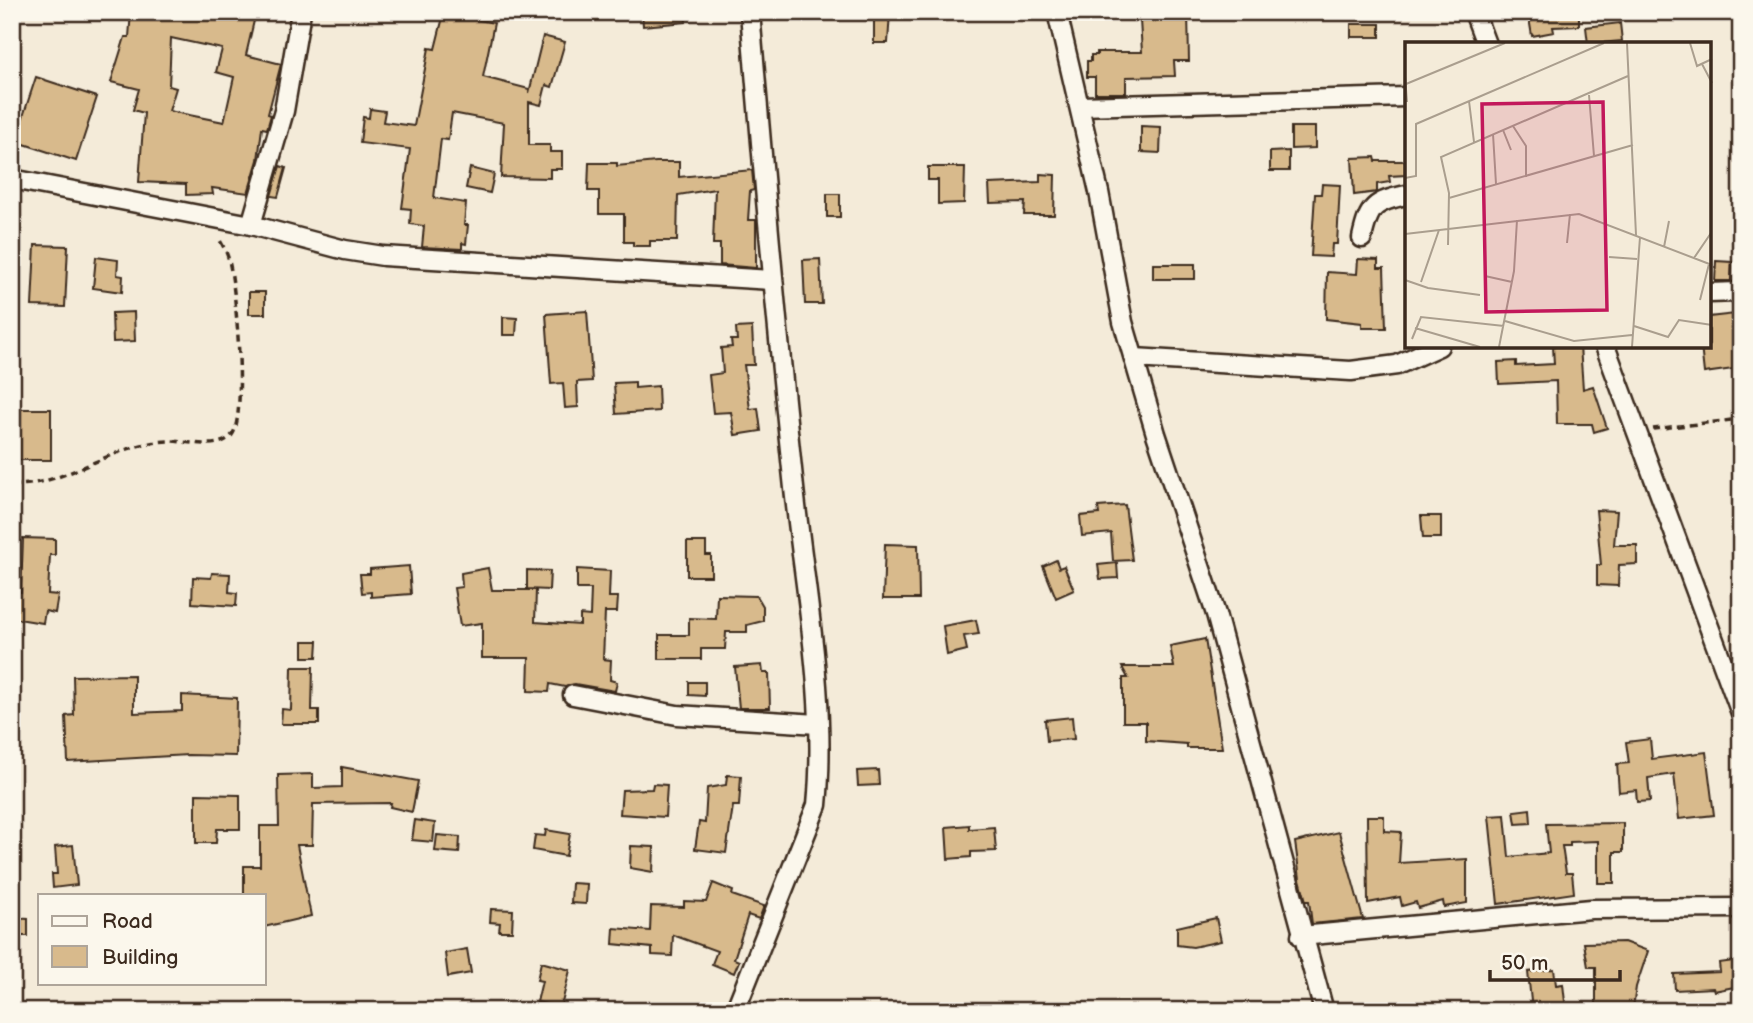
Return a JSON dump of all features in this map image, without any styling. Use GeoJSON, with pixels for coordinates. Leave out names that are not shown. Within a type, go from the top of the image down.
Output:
{"type":"FeatureCollection","features":[{"type":"Feature","properties":{"kind":"street"},"geometry":{"type":"LineString","coordinates":[[251,225],[284,111],[301,12]]}},
{"type":"Feature","properties":{"kind":"street"},"geometry":{"type":"LineString","coordinates":[[735,1011],[817,805],[820,769],[818,724],[772,280],[750,12]]}},
{"type":"Feature","properties":{"kind":"street"},"geometry":{"type":"LineString","coordinates":[[1057,12],[1080,106],[1124,322],[1216,614],[1301,936],[1324,1011]]}},
{"type":"Feature","properties":{"kind":"street"},"geometry":{"type":"LineString","coordinates":[[1474,12],[1485,42]]}},
{"type":"Feature","properties":{"kind":"street"},"geometry":{"type":"LineString","coordinates":[[1080,106],[1240,104],[1405,97]]}},
{"type":"Feature","properties":{"kind":"street"},"geometry":{"type":"LineString","coordinates":[[12,179],[204,215],[345,250],[383,256],[772,280]]}},
{"type":"Feature","properties":{"kind":"street"},"geometry":{"type":"LineString","coordinates":[[1362,238],[1367,215],[1374,206],[1405,195]]}},
{"type":"Feature","properties":{"kind":"street"},"geometry":{"type":"LineString","coordinates":[[1711,293],[1738,292]]}},
{"type":"Feature","properties":{"kind":"street"},"geometry":{"type":"LineString","coordinates":[[1134,358],[1351,371],[1397,365],[1435,348]]}},
{"type":"Feature","properties":{"kind":"street"},"geometry":{"type":"LineString","coordinates":[[1606,348],[1735,678],[1741,713]]}},
{"type":"Feature","properties":{"kind":"street"},"geometry":{"type":"LineString","coordinates":[[573,695],[677,715],[818,724]]}},
{"type":"Feature","properties":{"kind":"street"},"geometry":{"type":"LineString","coordinates":[[1301,936],[1591,909],[1741,908]]}},
{"type":"Feature","properties":{"kind":"path"},"geometry":{"type":"LineString","coordinates":[[12,485],[47,481],[116,453],[152,444],[169,441],[210,443],[223,441],[232,435],[240,404],[232,276],[227,254],[204,215]]}},
{"type":"Feature","properties":{"kind":"path"},"geometry":{"type":"LineString","coordinates":[[1637,431],[1741,419]]}},
{"type":"Feature","properties":{"kind":"building"},"geometry":{"type":"Polygon","coordinates":[[[131,12],[256,12],[246,55],[281,64],[268,114],[271,115],[267,129],[262,128],[258,160],[248,193],[212,188],[213,194],[186,195],[186,184],[139,182],[144,113],[133,110],[139,89],[111,82],[125,37],[129,37],[131,12]],[[171,38],[169,86],[176,88],[169,111],[224,122],[234,77],[216,72],[222,49],[171,38]]]}},
{"type":"Feature","properties":{"kind":"building"},"geometry":{"type":"Polygon","coordinates":[[[642,12],[685,12],[686,22],[643,26],[642,12]]]}},
{"type":"Feature","properties":{"kind":"building"},"geometry":{"type":"Polygon","coordinates":[[[874,12],[890,12],[888,43],[874,43],[874,12]]]}},
{"type":"Feature","properties":{"kind":"building"},"geometry":{"type":"Polygon","coordinates":[[[1144,12],[1188,12],[1189,61],[1174,61],[1175,76],[1126,77],[1126,93],[1095,93],[1095,77],[1087,77],[1087,61],[1091,61],[1091,55],[1097,55],[1097,52],[1142,52],[1140,20],[1144,21],[1144,12]]]}},
{"type":"Feature","properties":{"kind":"building"},"geometry":{"type":"Polygon","coordinates":[[[1528,12],[1579,12],[1579,26],[1553,27],[1554,32],[1532,36],[1528,12]]]}},
{"type":"Feature","properties":{"kind":"building"},"geometry":{"type":"Polygon","coordinates":[[[444,13],[494,23],[483,77],[529,89],[529,93],[543,36],[565,42],[552,87],[546,85],[541,105],[529,102],[529,145],[550,145],[550,152],[562,152],[562,169],[550,169],[550,178],[501,177],[504,123],[452,113],[448,140],[441,139],[434,198],[466,203],[464,225],[468,225],[466,244],[462,243],[462,249],[422,247],[424,226],[410,224],[411,209],[402,208],[410,149],[360,143],[363,117],[369,118],[370,109],[385,111],[383,122],[414,126],[429,48],[435,49],[444,13]]]}},
{"type":"Feature","properties":{"kind":"building"},"geometry":{"type":"Polygon","coordinates":[[[1620,23],[1622,41],[1588,42],[1586,27],[1620,23]]]}},
{"type":"Feature","properties":{"kind":"building"},"geometry":{"type":"Polygon","coordinates":[[[1351,24],[1380,24],[1380,37],[1351,37],[1351,24]]]}},
{"type":"Feature","properties":{"kind":"building"},"geometry":{"type":"Polygon","coordinates":[[[36,77],[97,97],[76,161],[15,141],[36,77]]]}},
{"type":"Feature","properties":{"kind":"building"},"geometry":{"type":"Polygon","coordinates":[[[1141,126],[1161,127],[1160,153],[1141,152],[1141,126]]]}},
{"type":"Feature","properties":{"kind":"building"},"geometry":{"type":"Polygon","coordinates":[[[1291,127],[1315,127],[1315,148],[1291,149],[1291,127]]]}},
{"type":"Feature","properties":{"kind":"building"},"geometry":{"type":"Polygon","coordinates":[[[1289,151],[1289,171],[1270,171],[1270,152],[1289,151]]]}},
{"type":"Feature","properties":{"kind":"building"},"geometry":{"type":"Polygon","coordinates":[[[1375,157],[1376,161],[1405,161],[1405,175],[1389,176],[1390,182],[1377,184],[1377,192],[1354,195],[1352,158],[1375,157]]]}},
{"type":"Feature","properties":{"kind":"building"},"geometry":{"type":"Polygon","coordinates":[[[679,162],[679,177],[752,170],[754,190],[750,191],[748,220],[756,220],[756,268],[720,265],[720,244],[713,244],[715,189],[678,195],[677,241],[650,241],[650,246],[633,246],[633,242],[624,242],[624,214],[599,214],[599,191],[588,191],[589,163],[617,163],[617,166],[679,162]]]}},
{"type":"Feature","properties":{"kind":"building"},"geometry":{"type":"Polygon","coordinates":[[[280,166],[286,168],[278,197],[271,196],[280,166]]]}},
{"type":"Feature","properties":{"kind":"building"},"geometry":{"type":"Polygon","coordinates":[[[928,167],[965,167],[964,203],[938,204],[938,180],[928,180],[928,167]]]}},
{"type":"Feature","properties":{"kind":"building"},"geometry":{"type":"Polygon","coordinates":[[[470,168],[494,174],[490,193],[466,188],[470,168]]]}},
{"type":"Feature","properties":{"kind":"building"},"geometry":{"type":"Polygon","coordinates":[[[1040,174],[1055,175],[1054,215],[1024,215],[1025,202],[990,203],[989,184],[1040,182],[1040,174]]]}},
{"type":"Feature","properties":{"kind":"building"},"geometry":{"type":"Polygon","coordinates":[[[1322,184],[1340,185],[1337,244],[1332,244],[1331,257],[1311,256],[1315,194],[1321,194],[1322,184]]]}},
{"type":"Feature","properties":{"kind":"building"},"geometry":{"type":"Polygon","coordinates":[[[827,194],[840,194],[840,217],[827,217],[827,194]]]}},
{"type":"Feature","properties":{"kind":"building"},"geometry":{"type":"Polygon","coordinates":[[[35,245],[68,246],[65,307],[32,306],[35,245]]]}},
{"type":"Feature","properties":{"kind":"building"},"geometry":{"type":"Polygon","coordinates":[[[96,257],[118,260],[117,275],[123,276],[122,292],[93,288],[96,257]]]}},
{"type":"Feature","properties":{"kind":"building"},"geometry":{"type":"Polygon","coordinates":[[[820,259],[822,304],[805,304],[803,260],[820,259]]]}},
{"type":"Feature","properties":{"kind":"building"},"geometry":{"type":"Polygon","coordinates":[[[1358,259],[1378,260],[1378,268],[1384,268],[1386,328],[1362,328],[1362,323],[1326,319],[1327,272],[1357,274],[1358,259]]]}},
{"type":"Feature","properties":{"kind":"building"},"geometry":{"type":"Polygon","coordinates":[[[1716,261],[1732,262],[1731,281],[1715,281],[1716,261]]]}},
{"type":"Feature","properties":{"kind":"building"},"geometry":{"type":"Polygon","coordinates":[[[1153,264],[1195,264],[1195,279],[1153,279],[1153,264]]]}},
{"type":"Feature","properties":{"kind":"building"},"geometry":{"type":"Polygon","coordinates":[[[249,292],[265,292],[265,314],[249,314],[249,292]]]}},
{"type":"Feature","properties":{"kind":"building"},"geometry":{"type":"Polygon","coordinates":[[[587,311],[592,381],[577,382],[578,407],[565,408],[563,383],[551,384],[546,314],[587,311]]]}},
{"type":"Feature","properties":{"kind":"building"},"geometry":{"type":"Polygon","coordinates":[[[134,312],[135,341],[113,342],[112,313],[134,312]]]}},
{"type":"Feature","properties":{"kind":"building"},"geometry":{"type":"Polygon","coordinates":[[[1735,314],[1741,368],[1704,373],[1701,348],[1711,348],[1711,317],[1735,314]]]}},
{"type":"Feature","properties":{"kind":"building"},"geometry":{"type":"Polygon","coordinates":[[[503,317],[517,318],[516,335],[503,335],[503,317]]]}},
{"type":"Feature","properties":{"kind":"building"},"geometry":{"type":"Polygon","coordinates":[[[752,327],[754,365],[744,365],[750,409],[758,408],[761,431],[735,435],[731,412],[713,413],[709,375],[723,373],[721,348],[732,347],[731,340],[737,340],[736,328],[752,327]]]}},
{"type":"Feature","properties":{"kind":"building"},"geometry":{"type":"Polygon","coordinates":[[[1553,348],[1580,348],[1583,389],[1593,386],[1607,428],[1594,432],[1592,424],[1557,424],[1556,381],[1499,384],[1498,362],[1516,361],[1516,366],[1554,364],[1553,348]]]}},
{"type":"Feature","properties":{"kind":"building"},"geometry":{"type":"Polygon","coordinates":[[[635,382],[635,388],[658,386],[659,411],[616,414],[614,383],[635,382]]]}},
{"type":"Feature","properties":{"kind":"building"},"geometry":{"type":"Polygon","coordinates":[[[12,409],[51,409],[51,460],[12,460],[12,409]]]}},
{"type":"Feature","properties":{"kind":"building"},"geometry":{"type":"Polygon","coordinates":[[[1125,505],[1132,560],[1113,561],[1111,533],[1082,536],[1080,516],[1099,514],[1098,507],[1125,505]]]}},
{"type":"Feature","properties":{"kind":"building"},"geometry":{"type":"Polygon","coordinates":[[[1596,510],[1617,511],[1614,545],[1637,545],[1637,564],[1619,565],[1618,586],[1597,585],[1597,565],[1601,565],[1596,510]]]}},
{"type":"Feature","properties":{"kind":"building"},"geometry":{"type":"Polygon","coordinates":[[[1421,516],[1441,516],[1441,538],[1423,538],[1421,516]]]}},
{"type":"Feature","properties":{"kind":"building"},"geometry":{"type":"Polygon","coordinates":[[[23,538],[55,539],[55,555],[50,555],[48,594],[58,595],[55,613],[45,611],[43,623],[12,618],[12,592],[21,592],[23,538]]]}},
{"type":"Feature","properties":{"kind":"building"},"geometry":{"type":"Polygon","coordinates":[[[687,542],[706,542],[706,555],[711,555],[711,576],[687,576],[687,542]]]}},
{"type":"Feature","properties":{"kind":"building"},"geometry":{"type":"Polygon","coordinates":[[[885,544],[918,545],[919,599],[883,599],[885,544]]]}},
{"type":"Feature","properties":{"kind":"building"},"geometry":{"type":"Polygon","coordinates":[[[1056,560],[1059,568],[1064,566],[1074,590],[1056,598],[1043,566],[1056,560]]]}},
{"type":"Feature","properties":{"kind":"building"},"geometry":{"type":"Polygon","coordinates":[[[1117,563],[1118,578],[1100,579],[1098,565],[1117,563]]]}},
{"type":"Feature","properties":{"kind":"building"},"geometry":{"type":"Polygon","coordinates":[[[409,566],[411,594],[371,597],[371,592],[362,593],[360,574],[370,574],[370,569],[409,566]]]}},
{"type":"Feature","properties":{"kind":"building"},"geometry":{"type":"Polygon","coordinates":[[[488,568],[492,590],[536,590],[535,622],[580,625],[580,615],[590,616],[591,589],[577,589],[577,569],[610,571],[609,597],[618,597],[617,612],[605,612],[603,659],[611,660],[610,680],[617,682],[615,691],[575,684],[565,687],[550,684],[549,692],[528,691],[529,658],[482,658],[482,623],[460,626],[454,588],[462,587],[461,573],[488,568]]]}},
{"type":"Feature","properties":{"kind":"building"},"geometry":{"type":"Polygon","coordinates":[[[527,570],[550,571],[549,590],[527,589],[527,570]]]}},
{"type":"Feature","properties":{"kind":"building"},"geometry":{"type":"Polygon","coordinates":[[[212,573],[230,574],[229,592],[237,593],[236,606],[192,603],[193,577],[211,578],[212,573]]]}},
{"type":"Feature","properties":{"kind":"building"},"geometry":{"type":"Polygon","coordinates":[[[717,595],[757,596],[763,606],[763,621],[747,625],[747,632],[726,632],[725,649],[701,649],[701,659],[659,659],[659,635],[689,635],[689,618],[716,619],[717,595]]]}},
{"type":"Feature","properties":{"kind":"building"},"geometry":{"type":"Polygon","coordinates":[[[976,620],[979,634],[964,636],[967,650],[947,655],[943,626],[976,620]]]}},
{"type":"Feature","properties":{"kind":"building"},"geometry":{"type":"Polygon","coordinates":[[[1205,639],[1222,748],[1187,748],[1187,744],[1146,741],[1146,722],[1123,722],[1123,678],[1128,678],[1122,667],[1174,667],[1170,646],[1205,639]]]}},
{"type":"Feature","properties":{"kind":"building"},"geometry":{"type":"Polygon","coordinates":[[[303,641],[318,641],[317,657],[303,657],[303,641]]]}},
{"type":"Feature","properties":{"kind":"building"},"geometry":{"type":"Polygon","coordinates":[[[762,665],[763,673],[769,673],[770,708],[739,708],[735,667],[762,665]]]}},
{"type":"Feature","properties":{"kind":"building"},"geometry":{"type":"Polygon","coordinates":[[[292,667],[313,667],[312,710],[319,710],[319,724],[281,724],[282,709],[291,710],[292,667]]]}},
{"type":"Feature","properties":{"kind":"building"},"geometry":{"type":"Polygon","coordinates":[[[134,675],[134,713],[182,711],[182,695],[237,698],[236,756],[188,755],[68,762],[66,716],[74,715],[73,676],[134,675]]]}},
{"type":"Feature","properties":{"kind":"building"},"geometry":{"type":"Polygon","coordinates":[[[689,682],[705,682],[705,696],[689,695],[689,682]]]}},
{"type":"Feature","properties":{"kind":"building"},"geometry":{"type":"Polygon","coordinates":[[[1072,717],[1074,739],[1047,741],[1045,720],[1072,717]]]}},
{"type":"Feature","properties":{"kind":"building"},"geometry":{"type":"Polygon","coordinates":[[[1650,739],[1652,759],[1706,752],[1714,815],[1679,819],[1674,774],[1648,778],[1650,801],[1637,802],[1636,790],[1619,792],[1617,764],[1629,763],[1626,742],[1650,739]]]}},
{"type":"Feature","properties":{"kind":"building"},"geometry":{"type":"Polygon","coordinates":[[[342,767],[418,781],[412,812],[390,807],[391,803],[313,804],[312,845],[297,845],[311,916],[266,927],[266,894],[244,894],[244,866],[260,866],[260,826],[279,826],[278,775],[313,774],[313,788],[342,787],[342,767]]]}},
{"type":"Feature","properties":{"kind":"building"},"geometry":{"type":"Polygon","coordinates":[[[878,770],[879,785],[858,786],[857,771],[878,770]]]}},
{"type":"Feature","properties":{"kind":"building"},"geometry":{"type":"Polygon","coordinates":[[[727,775],[741,776],[739,806],[733,806],[726,853],[695,849],[699,822],[705,823],[707,788],[726,785],[727,775]]]}},
{"type":"Feature","properties":{"kind":"building"},"geometry":{"type":"Polygon","coordinates":[[[653,784],[667,785],[665,817],[620,814],[622,790],[652,789],[653,784]]]}},
{"type":"Feature","properties":{"kind":"building"},"geometry":{"type":"Polygon","coordinates":[[[196,794],[240,795],[240,829],[217,829],[216,843],[196,843],[196,794]]]}},
{"type":"Feature","properties":{"kind":"building"},"geometry":{"type":"Polygon","coordinates":[[[1530,809],[1531,823],[1516,824],[1514,811],[1530,809]]]}},
{"type":"Feature","properties":{"kind":"building"},"geometry":{"type":"Polygon","coordinates":[[[1505,815],[1509,857],[1549,853],[1546,824],[1623,823],[1623,852],[1614,852],[1614,883],[1598,883],[1598,841],[1570,842],[1570,846],[1562,846],[1566,873],[1572,873],[1574,893],[1498,904],[1489,816],[1505,815]]]}},
{"type":"Feature","properties":{"kind":"building"},"geometry":{"type":"Polygon","coordinates":[[[1367,816],[1384,816],[1384,831],[1401,832],[1399,863],[1467,859],[1467,903],[1444,907],[1443,901],[1418,908],[1416,902],[1402,906],[1400,897],[1368,903],[1367,816]]]}},
{"type":"Feature","properties":{"kind":"building"},"geometry":{"type":"Polygon","coordinates":[[[415,820],[435,823],[433,842],[412,840],[415,820]]]}},
{"type":"Feature","properties":{"kind":"building"},"geometry":{"type":"Polygon","coordinates":[[[969,825],[969,829],[994,827],[996,851],[971,852],[971,857],[948,859],[946,827],[969,825]]]}},
{"type":"Feature","properties":{"kind":"building"},"geometry":{"type":"Polygon","coordinates":[[[546,830],[570,834],[566,856],[533,850],[535,835],[545,836],[546,830]]]}},
{"type":"Feature","properties":{"kind":"building"},"geometry":{"type":"Polygon","coordinates":[[[1339,832],[1363,919],[1312,924],[1309,901],[1306,901],[1300,879],[1295,842],[1339,832]]]}},
{"type":"Feature","properties":{"kind":"building"},"geometry":{"type":"Polygon","coordinates":[[[437,835],[460,837],[459,853],[435,851],[437,835]]]}},
{"type":"Feature","properties":{"kind":"building"},"geometry":{"type":"Polygon","coordinates":[[[73,845],[77,885],[53,888],[52,874],[57,874],[55,847],[73,845]]]}},
{"type":"Feature","properties":{"kind":"building"},"geometry":{"type":"Polygon","coordinates":[[[631,846],[654,847],[653,872],[630,868],[631,846]]]}},
{"type":"Feature","properties":{"kind":"building"},"geometry":{"type":"Polygon","coordinates":[[[572,883],[587,884],[586,904],[571,903],[572,883]]]}},
{"type":"Feature","properties":{"kind":"building"},"geometry":{"type":"Polygon","coordinates":[[[713,883],[733,891],[732,895],[764,906],[759,919],[748,915],[734,959],[739,961],[734,973],[712,964],[717,951],[673,935],[672,956],[652,955],[652,948],[613,944],[614,928],[650,931],[651,906],[684,907],[684,901],[706,902],[713,883]]]}},
{"type":"Feature","properties":{"kind":"building"},"geometry":{"type":"Polygon","coordinates":[[[491,909],[513,910],[512,931],[499,931],[500,923],[490,922],[491,909]]]}},
{"type":"Feature","properties":{"kind":"building"},"geometry":{"type":"Polygon","coordinates":[[[12,918],[28,919],[28,936],[12,936],[12,918]]]}},
{"type":"Feature","properties":{"kind":"building"},"geometry":{"type":"Polygon","coordinates":[[[1216,918],[1221,941],[1193,947],[1177,945],[1177,927],[1216,918]]]}},
{"type":"Feature","properties":{"kind":"building"},"geometry":{"type":"Polygon","coordinates":[[[1624,942],[1648,951],[1636,987],[1633,1008],[1620,1006],[1620,1011],[1596,1011],[1596,967],[1588,967],[1584,943],[1624,942]]]}},
{"type":"Feature","properties":{"kind":"building"},"geometry":{"type":"Polygon","coordinates":[[[467,949],[471,973],[448,977],[445,953],[467,949]]]}},
{"type":"Feature","properties":{"kind":"building"},"geometry":{"type":"Polygon","coordinates":[[[1741,960],[1741,973],[1737,974],[1739,986],[1714,991],[1713,988],[1675,990],[1674,974],[1720,972],[1719,963],[1741,960]]]}},
{"type":"Feature","properties":{"kind":"building"},"geometry":{"type":"Polygon","coordinates":[[[541,962],[570,970],[561,1007],[537,1002],[542,981],[537,980],[541,962]]]}},
{"type":"Feature","properties":{"kind":"building"},"geometry":{"type":"Polygon","coordinates":[[[1554,969],[1556,985],[1563,984],[1566,1011],[1532,1011],[1528,972],[1554,969]]]}}]}
